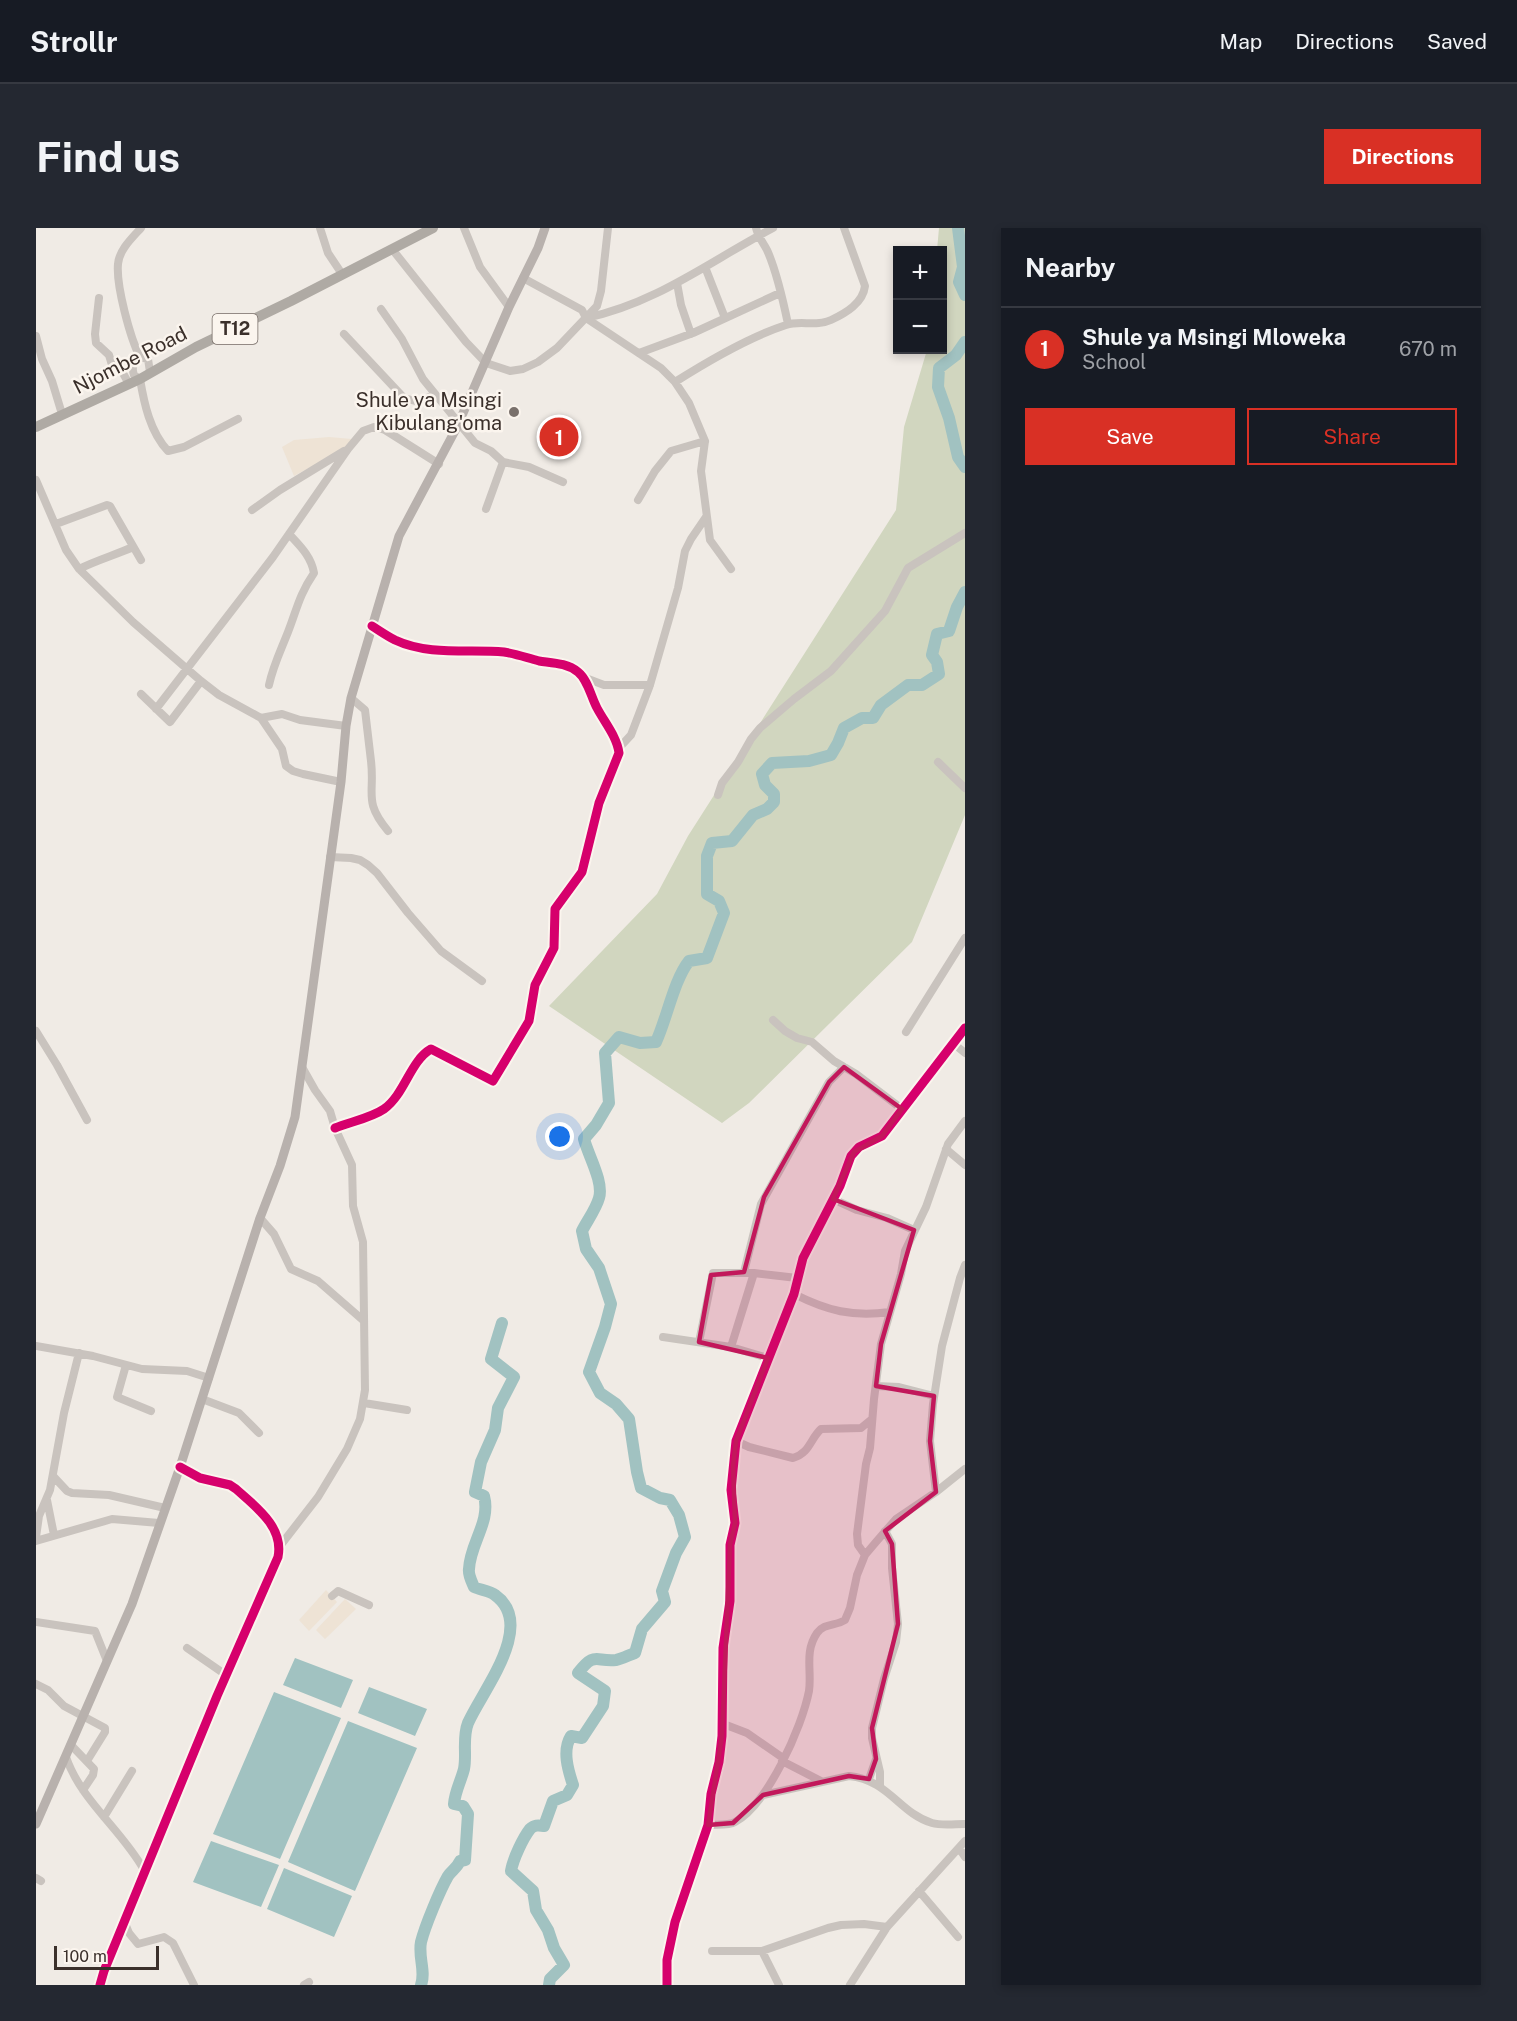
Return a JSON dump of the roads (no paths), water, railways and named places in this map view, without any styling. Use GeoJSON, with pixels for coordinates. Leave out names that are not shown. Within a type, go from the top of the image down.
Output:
{"type":"FeatureCollection","features":[{"type":"Feature","properties":{"kind":"highway","name":"Njombe Road"},"geometry":{"type":"LineString","coordinates":[[36,427],[140,379],[196,347],[433,228]]}},
{"type":"Feature","properties":{"kind":"main road"},"geometry":{"type":"LineString","coordinates":[[36,1824],[132,1605],[180,1467],[295,1117],[351,698],[399,536],[459,423],[545,228]]}},
{"type":"Feature","properties":{"kind":"street"},"geometry":{"type":"LineString","coordinates":[[140,357],[120,290],[118,263],[123,250],[141,228]]}},
{"type":"Feature","properties":{"kind":"street"},"geometry":{"type":"LineString","coordinates":[[320,228],[328,253],[342,274]]}},
{"type":"Feature","properties":{"kind":"street"},"geometry":{"type":"LineString","coordinates":[[464,228],[486,276],[509,307]]}},
{"type":"Feature","properties":{"kind":"street"},"geometry":{"type":"LineString","coordinates":[[392,249],[466,342],[486,363],[510,371],[523,369],[538,362],[557,348],[597,306],[601,291],[608,228]]}},
{"type":"Feature","properties":{"kind":"street"},"geometry":{"type":"LineString","coordinates":[[586,318],[622,309],[677,284],[757,232],[773,228]]}},
{"type":"Feature","properties":{"kind":"street"},"geometry":{"type":"LineString","coordinates":[[675,382],[742,345],[788,324],[818,324],[830,321],[855,306],[864,294],[865,286],[844,228]]}},
{"type":"Feature","properties":{"kind":"street"},"geometry":{"type":"LineString","coordinates":[[757,232],[766,248],[788,324]]}},
{"type":"Feature","properties":{"kind":"street"},"geometry":{"type":"LineString","coordinates":[[705,267],[725,318]]}},
{"type":"Feature","properties":{"kind":"street"},"geometry":{"type":"LineString","coordinates":[[523,278],[582,310],[586,318],[661,368],[675,382],[689,403],[705,441],[701,471],[710,540],[731,569]]}},
{"type":"Feature","properties":{"kind":"street"},"geometry":{"type":"LineString","coordinates":[[677,284],[681,305],[691,334]]}},
{"type":"Feature","properties":{"kind":"street"},"geometry":{"type":"LineString","coordinates":[[639,353],[691,334],[780,294]]}},
{"type":"Feature","properties":{"kind":"street"},"geometry":{"type":"LineString","coordinates":[[99,298],[96,344],[109,355],[112,365],[119,366],[129,384]]}},
{"type":"Feature","properties":{"kind":"street"},"geometry":{"type":"LineString","coordinates":[[381,309],[402,339],[413,363],[435,394],[476,443],[491,451],[503,462],[529,467],[563,482]]}},
{"type":"Feature","properties":{"kind":"street"},"geometry":{"type":"LineString","coordinates":[[37,325],[36,336],[42,359],[52,381],[62,414]]}},
{"type":"Feature","properties":{"kind":"street"},"geometry":{"type":"LineString","coordinates":[[344,334],[404,398],[419,402],[435,394]]}},
{"type":"Feature","properties":{"kind":"street"},"geometry":{"type":"LineString","coordinates":[[140,357],[148,359],[150,372]]}},
{"type":"Feature","properties":{"kind":"street"},"geometry":{"type":"LineString","coordinates":[[140,357],[134,362],[132,370],[134,375],[140,379],[147,413],[162,445],[168,451],[184,447],[238,419]]}},
{"type":"Feature","properties":{"kind":"street"},"geometry":{"type":"LineString","coordinates":[[156,709],[289,534],[363,431],[374,427],[380,428],[439,464]]}},
{"type":"Feature","properties":{"kind":"street"},"geometry":{"type":"LineString","coordinates":[[638,500],[655,471],[671,451],[705,441]]}},
{"type":"Feature","properties":{"kind":"street"},"geometry":{"type":"LineString","coordinates":[[252,510],[280,490],[348,449]]}},
{"type":"Feature","properties":{"kind":"street"},"geometry":{"type":"LineString","coordinates":[[486,509],[503,462]]}},
{"type":"Feature","properties":{"kind":"street"},"geometry":{"type":"LineString","coordinates":[[36,480],[66,550],[79,569],[133,622],[201,681],[219,695],[261,718],[282,749],[286,766],[293,771],[322,780],[341,782]]}},
{"type":"Feature","properties":{"kind":"street"},"geometry":{"type":"LineString","coordinates":[[56,524],[107,505],[110,506],[141,560]]}},
{"type":"Feature","properties":{"kind":"street"},"geometry":{"type":"LineString","coordinates":[[618,749],[631,735],[650,685],[678,588],[685,551],[706,517]]}},
{"type":"Feature","properties":{"kind":"street"},"geometry":{"type":"LineString","coordinates":[[718,795],[722,783],[760,728],[831,671],[885,611],[908,568],[965,533]]}},
{"type":"Feature","properties":{"kind":"street"},"geometry":{"type":"LineString","coordinates":[[269,685],[273,665],[289,631],[302,590],[314,573],[306,553],[289,534]]}},
{"type":"Feature","properties":{"kind":"street"},"geometry":{"type":"LineString","coordinates":[[79,569],[103,557],[118,554],[133,547]]}},
{"type":"Feature","properties":{"kind":"street"},"geometry":{"type":"LineString","coordinates":[[372,626],[411,646],[525,656],[571,667],[583,676],[604,685],[650,685]]}},
{"type":"Feature","properties":{"kind":"street"},"geometry":{"type":"LineString","coordinates":[[335,1128],[382,1110],[407,1081],[419,1058],[431,1049],[493,1081],[529,1021],[535,985],[554,948],[555,909],[582,872],[599,803],[617,759],[618,749],[583,676]]}},
{"type":"Feature","properties":{"kind":"street"},"geometry":{"type":"LineString","coordinates":[[141,694],[170,722],[201,681]]}},
{"type":"Feature","properties":{"kind":"street"},"geometry":{"type":"LineString","coordinates":[[351,698],[365,710],[371,761],[370,792],[377,818],[388,831]]}},
{"type":"Feature","properties":{"kind":"street"},"geometry":{"type":"LineString","coordinates":[[261,718],[282,714],[300,720],[346,726]]}},
{"type":"Feature","properties":{"kind":"street"},"geometry":{"type":"LineString","coordinates":[[939,762],[965,788]]}},
{"type":"Feature","properties":{"kind":"street"},"geometry":{"type":"LineString","coordinates":[[330,857],[351,858],[368,865],[441,951],[482,981]]}},
{"type":"Feature","properties":{"kind":"street"},"geometry":{"type":"LineString","coordinates":[[906,1032],[965,938]]}},
{"type":"Feature","properties":{"kind":"street"},"geometry":{"type":"LineString","coordinates":[[774,1020],[797,1038],[812,1042],[902,1109]]}},
{"type":"Feature","properties":{"kind":"street"},"geometry":{"type":"LineString","coordinates":[[667,1985],[667,1960],[675,1922],[708,1825],[711,1794],[721,1745],[723,1648],[730,1601],[730,1545],[735,1523],[731,1490],[736,1441],[794,1294],[797,1278],[812,1240],[854,1152],[882,1136],[965,1028]]}},
{"type":"Feature","properties":{"kind":"street"},"geometry":{"type":"LineString","coordinates":[[36,1031],[52,1055],[87,1120]]}},
{"type":"Feature","properties":{"kind":"street"},"geometry":{"type":"LineString","coordinates":[[954,1044],[965,1053]]}},
{"type":"Feature","properties":{"kind":"street"},"geometry":{"type":"LineString","coordinates":[[280,1546],[318,1497],[347,1449],[364,1403],[365,1280],[363,1242],[353,1206],[352,1165],[330,1112],[302,1066]]}},
{"type":"Feature","properties":{"kind":"street"},"geometry":{"type":"LineString","coordinates":[[744,1272],[764,1197],[829,1082],[844,1067]]}},
{"type":"Feature","properties":{"kind":"street"},"geometry":{"type":"LineString","coordinates":[[866,1555],[856,1539],[870,1448],[881,1344],[901,1274],[905,1251],[926,1207],[946,1149],[965,1121]]}},
{"type":"Feature","properties":{"kind":"street"},"geometry":{"type":"LineString","coordinates":[[946,1149],[965,1165]]}},
{"type":"Feature","properties":{"kind":"street"},"geometry":{"type":"LineString","coordinates":[[833,1199],[857,1210],[887,1218],[915,1230]]}},
{"type":"Feature","properties":{"kind":"street"},"geometry":{"type":"LineString","coordinates":[[260,1218],[274,1234],[291,1269],[318,1281],[364,1321]]}},
{"type":"Feature","properties":{"kind":"street"},"geometry":{"type":"LineString","coordinates":[[936,1492],[930,1441],[934,1396],[942,1346],[965,1265]]}},
{"type":"Feature","properties":{"kind":"street"},"geometry":{"type":"LineString","coordinates":[[699,1342],[711,1275],[715,1272],[744,1272],[797,1278]]}},
{"type":"Feature","properties":{"kind":"street"},"geometry":{"type":"LineString","coordinates":[[730,1347],[754,1273]]}},
{"type":"Feature","properties":{"kind":"street"},"geometry":{"type":"LineString","coordinates":[[794,1294],[826,1309],[839,1312],[861,1314],[891,1312]]}},
{"type":"Feature","properties":{"kind":"street"},"geometry":{"type":"LineString","coordinates":[[663,1337],[730,1347],[768,1358]]}},
{"type":"Feature","properties":{"kind":"street"},"geometry":{"type":"LineString","coordinates":[[36,1346],[79,1353],[154,1371],[187,1371],[209,1378]]}},
{"type":"Feature","properties":{"kind":"street"},"geometry":{"type":"LineString","coordinates":[[79,1353],[64,1413],[53,1476],[47,1500],[39,1516],[36,1539],[112,1519],[159,1523]]}},
{"type":"Feature","properties":{"kind":"street"},"geometry":{"type":"LineString","coordinates":[[126,1365],[117,1397],[151,1411]]}},
{"type":"Feature","properties":{"kind":"street"},"geometry":{"type":"LineString","coordinates":[[876,1386],[899,1388],[934,1396]]}},
{"type":"Feature","properties":{"kind":"street"},"geometry":{"type":"LineString","coordinates":[[202,1399],[239,1413],[259,1433]]}},
{"type":"Feature","properties":{"kind":"street"},"geometry":{"type":"LineString","coordinates":[[364,1403],[407,1410]]}},
{"type":"Feature","properties":{"kind":"street"},"geometry":{"type":"LineString","coordinates":[[736,1441],[749,1447],[793,1458],[808,1450],[816,1433],[821,1429],[861,1428],[872,1419]]}},
{"type":"Feature","properties":{"kind":"street"},"geometry":{"type":"LineString","coordinates":[[99,1984],[144,1870],[278,1557],[280,1546],[277,1533],[268,1520],[236,1489],[230,1485],[200,1478],[180,1467]]}},
{"type":"Feature","properties":{"kind":"street"},"geometry":{"type":"LineString","coordinates":[[708,1825],[733,1823],[763,1795],[793,1740],[809,1689],[810,1648],[821,1628],[845,1620],[857,1575],[866,1555],[885,1531],[909,1508],[936,1492],[965,1469]]}},
{"type":"Feature","properties":{"kind":"street"},"geometry":{"type":"LineString","coordinates":[[53,1476],[67,1491],[72,1493],[109,1495],[165,1508]]}},
{"type":"Feature","properties":{"kind":"street"},"geometry":{"type":"LineString","coordinates":[[47,1500],[54,1535]]}},
{"type":"Feature","properties":{"kind":"street"},"geometry":{"type":"LineString","coordinates":[[880,1786],[880,1772],[872,1728],[896,1642],[898,1624],[892,1544],[885,1531]]}},
{"type":"Feature","properties":{"kind":"street"},"geometry":{"type":"LineString","coordinates":[[332,1596],[338,1592],[352,1601],[369,1605]]}},
{"type":"Feature","properties":{"kind":"street"},"geometry":{"type":"LineString","coordinates":[[36,1623],[95,1631],[107,1661]]}},
{"type":"Feature","properties":{"kind":"street"},"geometry":{"type":"LineString","coordinates":[[187,1648],[226,1675]]}},
{"type":"Feature","properties":{"kind":"street"},"geometry":{"type":"LineString","coordinates":[[36,1684],[45,1688],[64,1706],[102,1725],[105,1730],[87,1761]]}},
{"type":"Feature","properties":{"kind":"street"},"geometry":{"type":"LineString","coordinates":[[721,1723],[747,1733],[783,1760],[821,1781]]}},
{"type":"Feature","properties":{"kind":"street"},"geometry":{"type":"LineString","coordinates":[[71,1744],[93,1766],[94,1772],[83,1790]]}},
{"type":"Feature","properties":{"kind":"street"},"geometry":{"type":"LineString","coordinates":[[66,1757],[74,1777],[135,1854],[144,1870]]}},
{"type":"Feature","properties":{"kind":"street"},"geometry":{"type":"LineString","coordinates":[[869,1779],[876,1760]]}},
{"type":"Feature","properties":{"kind":"street"},"geometry":{"type":"LineString","coordinates":[[104,1817],[132,1771]]}},
{"type":"Feature","properties":{"kind":"street"},"geometry":{"type":"LineString","coordinates":[[763,1795],[849,1776],[869,1779],[914,1814],[933,1824],[965,1824]]}},
{"type":"Feature","properties":{"kind":"street"},"geometry":{"type":"LineString","coordinates":[[850,1985],[887,1927],[965,1841]]}},
{"type":"Feature","properties":{"kind":"street"},"geometry":{"type":"LineString","coordinates":[[959,1848],[965,1857]]}},
{"type":"Feature","properties":{"kind":"street"},"geometry":{"type":"LineString","coordinates":[[919,1891],[958,1937]]}},
{"type":"Feature","properties":{"kind":"street"},"geometry":{"type":"LineString","coordinates":[[124,1921],[129,1933],[138,1944],[164,1936],[173,1943],[194,1985]]}},
{"type":"Feature","properties":{"kind":"street"},"geometry":{"type":"LineString","coordinates":[[712,1951],[762,1951],[828,1928],[864,1924],[887,1927]]}},
{"type":"Feature","properties":{"kind":"street"},"geometry":{"type":"LineString","coordinates":[[762,1951],[779,1985]]}},
{"type":"Feature","properties":{"kind":"water"},"geometry":{"type":"Polygon","coordinates":[[[295,1658],[353,1680],[341,1708],[283,1685],[295,1658]]]}},
{"type":"Feature","properties":{"kind":"water"},"geometry":{"type":"Polygon","coordinates":[[[369,1687],[427,1709],[415,1736],[358,1713],[369,1687]]]}},
{"type":"Feature","properties":{"kind":"water"},"geometry":{"type":"Polygon","coordinates":[[[274,1692],[341,1718],[280,1859],[213,1834],[274,1692]]]}},
{"type":"Feature","properties":{"kind":"water"},"geometry":{"type":"Polygon","coordinates":[[[348,1721],[417,1748],[355,1891],[288,1862],[348,1721]]]}},
{"type":"Feature","properties":{"kind":"water"},"geometry":{"type":"Polygon","coordinates":[[[211,1841],[279,1865],[261,1907],[193,1882],[211,1841]]]}},
{"type":"Feature","properties":{"kind":"water"},"geometry":{"type":"Polygon","coordinates":[[[284,1868],[352,1896],[334,1937],[267,1909],[284,1868]]]}},
{"type":"Feature","properties":{"kind":"waterway"},"geometry":{"type":"LineString","coordinates":[[958,228],[963,267],[959,282],[965,295]]}},
{"type":"Feature","properties":{"kind":"waterway"},"geometry":{"type":"LineString","coordinates":[[965,342],[956,355],[939,368],[938,387],[949,418],[958,457],[965,467]]}},
{"type":"Feature","properties":{"kind":"waterway"},"geometry":{"type":"LineString","coordinates":[[549,1985],[550,1979],[564,1965],[536,1910],[533,1891],[511,1871],[512,1866],[530,1829],[544,1826],[553,1801],[567,1795],[573,1785],[566,1754],[571,1736],[582,1738],[603,1706],[605,1691],[578,1673],[592,1660],[616,1660],[635,1653],[642,1629],[665,1602],[662,1591],[676,1553],[685,1537],[679,1515],[670,1500],[660,1498],[641,1488],[629,1419],[616,1404],[600,1393],[589,1372],[611,1304],[599,1268],[586,1249],[582,1231],[596,1206],[600,1192],[598,1177],[584,1139],[596,1125],[609,1103],[605,1053],[619,1037],[640,1043],[656,1042],[684,969],[689,961],[707,958],[724,913],[719,901],[707,894],[707,856],[712,843],[732,841],[753,815],[767,809],[774,802],[774,794],[765,785],[762,774],[772,763],[809,761],[831,755],[844,728],[862,718],[873,718],[881,705],[908,685],[922,685],[939,674],[937,662],[932,655],[937,634],[949,631],[965,592]]}},
{"type":"Feature","properties":{"kind":"waterway"},"geometry":{"type":"LineString","coordinates":[[421,1985],[423,1974],[420,1948],[426,1927],[448,1876],[460,1861],[465,1860],[468,1814],[463,1806],[454,1804],[464,1769],[466,1729],[494,1676],[509,1640],[510,1623],[506,1608],[495,1595],[474,1587],[469,1571],[470,1559],[485,1515],[484,1496],[475,1492],[481,1462],[495,1430],[498,1408],[514,1377],[491,1359],[502,1323]]}},
{"type":"Feature","properties":{"kind":"place","name":"Shule ya Msingi Kibulang'oma"},"geometry":{"type":"Point","coordinates":[514,412]}},
{"type":"Feature","properties":{"kind":"place","name":"Shule ya Msingi Mloweka"},"geometry":{"type":"Point","coordinates":[559,437]}}]}
